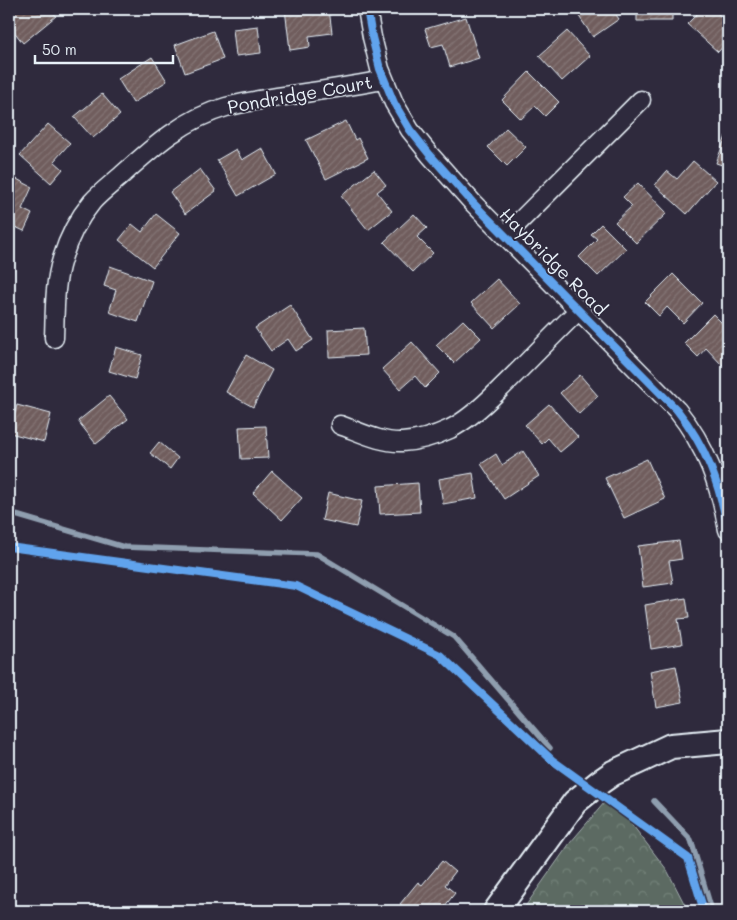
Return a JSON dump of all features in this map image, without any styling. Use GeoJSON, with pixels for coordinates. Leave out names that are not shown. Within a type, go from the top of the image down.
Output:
{"type":"FeatureCollection","features":[{"type":"Feature","properties":{"kind":"main road"},"geometry":{"type":"LineString","coordinates":[[496,911],[575,802],[600,782],[621,769],[671,746],[728,741]]}},
{"type":"Feature","properties":{"kind":"street","name":"Haybridge Road"},"geometry":{"type":"LineString","coordinates":[[368,9],[372,37],[380,69],[394,103],[410,130],[473,203],[685,420],[706,455],[716,479],[728,530]]}},
{"type":"Feature","properties":{"kind":"street","name":"Pondridge Court"},"geometry":{"type":"LineString","coordinates":[[54,338],[61,260],[79,220],[92,202],[143,156],[178,128],[201,116],[226,107],[384,80]]}},
{"type":"Feature","properties":{"kind":"street"},"geometry":{"type":"LineString","coordinates":[[506,236],[641,100]]}},
{"type":"Feature","properties":{"kind":"street"},"geometry":{"type":"LineString","coordinates":[[340,424],[378,439],[401,442],[427,438],[451,429],[480,407],[513,377],[547,340],[579,310]]}},
{"type":"Feature","properties":{"kind":"green space"},"geometry":{"type":"Polygon","coordinates":[[[610,796],[667,870],[688,911],[522,911],[570,843],[610,796]]]}},
{"type":"Feature","properties":{"kind":"building"},"geometry":{"type":"Polygon","coordinates":[[[9,9],[51,9],[56,16],[23,43],[9,25],[9,9]]]}},
{"type":"Feature","properties":{"kind":"building"},"geometry":{"type":"Polygon","coordinates":[[[285,9],[329,9],[332,33],[309,36],[310,47],[290,50],[285,9]]]}},
{"type":"Feature","properties":{"kind":"building"},"geometry":{"type":"Polygon","coordinates":[[[574,9],[612,9],[619,19],[593,37],[574,9]]]}},
{"type":"Feature","properties":{"kind":"building"},"geometry":{"type":"Polygon","coordinates":[[[637,9],[672,9],[672,21],[637,21],[637,9]]]}},
{"type":"Feature","properties":{"kind":"building"},"geometry":{"type":"Polygon","coordinates":[[[702,9],[713,9],[728,23],[728,41],[718,52],[687,24],[702,9]]]}},
{"type":"Feature","properties":{"kind":"building"},"geometry":{"type":"Polygon","coordinates":[[[466,17],[479,58],[450,67],[443,44],[431,47],[425,29],[466,17]]]}},
{"type":"Feature","properties":{"kind":"building"},"geometry":{"type":"Polygon","coordinates":[[[258,26],[261,53],[236,56],[233,29],[258,26]]]}},
{"type":"Feature","properties":{"kind":"building"},"geometry":{"type":"Polygon","coordinates":[[[213,31],[223,59],[185,73],[175,45],[213,31]]]}},
{"type":"Feature","properties":{"kind":"building"},"geometry":{"type":"Polygon","coordinates":[[[567,31],[590,56],[562,81],[539,56],[567,31]]]}},
{"type":"Feature","properties":{"kind":"building"},"geometry":{"type":"Polygon","coordinates":[[[152,57],[167,81],[133,103],[118,79],[152,57]]]}},
{"type":"Feature","properties":{"kind":"building"},"geometry":{"type":"Polygon","coordinates":[[[724,70],[728,70],[728,103],[726,103],[724,70]]]}},
{"type":"Feature","properties":{"kind":"building"},"geometry":{"type":"Polygon","coordinates":[[[529,72],[559,102],[545,116],[535,106],[521,119],[502,100],[529,72]]]}},
{"type":"Feature","properties":{"kind":"building"},"geometry":{"type":"Polygon","coordinates":[[[102,94],[120,115],[93,138],[74,117],[102,94]]]}},
{"type":"Feature","properties":{"kind":"building"},"geometry":{"type":"Polygon","coordinates":[[[346,121],[355,140],[358,138],[368,158],[326,179],[306,140],[346,121]]]}},
{"type":"Feature","properties":{"kind":"building"},"geometry":{"type":"Polygon","coordinates":[[[48,124],[70,143],[54,161],[63,169],[51,183],[20,155],[48,124]]]}},
{"type":"Feature","properties":{"kind":"building"},"geometry":{"type":"Polygon","coordinates":[[[506,128],[526,147],[507,166],[488,147],[506,128]]]}},
{"type":"Feature","properties":{"kind":"building"},"geometry":{"type":"Polygon","coordinates":[[[728,131],[728,167],[716,163],[728,131]]]}},
{"type":"Feature","properties":{"kind":"building"},"geometry":{"type":"Polygon","coordinates":[[[262,148],[276,174],[238,196],[217,160],[236,149],[242,160],[262,148]]]}},
{"type":"Feature","properties":{"kind":"building"},"geometry":{"type":"Polygon","coordinates":[[[693,161],[716,181],[687,214],[655,185],[667,171],[677,179],[693,161]]]}},
{"type":"Feature","properties":{"kind":"building"},"geometry":{"type":"Polygon","coordinates":[[[200,169],[216,191],[185,214],[170,192],[200,169]]]}},
{"type":"Feature","properties":{"kind":"building"},"geometry":{"type":"Polygon","coordinates":[[[374,170],[386,185],[377,192],[392,211],[368,230],[341,196],[374,170]]]}},
{"type":"Feature","properties":{"kind":"building"},"geometry":{"type":"Polygon","coordinates":[[[9,175],[32,187],[22,209],[32,214],[24,231],[9,224],[9,175]]]}},
{"type":"Feature","properties":{"kind":"building"},"geometry":{"type":"Polygon","coordinates":[[[638,183],[667,213],[636,243],[615,222],[632,206],[623,197],[638,183]]]}},
{"type":"Feature","properties":{"kind":"building"},"geometry":{"type":"Polygon","coordinates":[[[156,214],[180,233],[153,267],[119,240],[132,224],[142,232],[156,214]]]}},
{"type":"Feature","properties":{"kind":"building"},"geometry":{"type":"Polygon","coordinates":[[[414,214],[427,228],[417,237],[433,253],[413,272],[384,242],[414,214]]]}},
{"type":"Feature","properties":{"kind":"building"},"geometry":{"type":"Polygon","coordinates":[[[601,224],[626,249],[598,276],[579,257],[597,239],[591,234],[601,224]]]}},
{"type":"Feature","properties":{"kind":"building"},"geometry":{"type":"Polygon","coordinates":[[[110,266],[152,281],[138,322],[109,312],[116,290],[104,286],[110,266]]]}},
{"type":"Feature","properties":{"kind":"building"},"geometry":{"type":"Polygon","coordinates":[[[9,267],[14,268],[11,286],[9,286],[9,267]]]}},
{"type":"Feature","properties":{"kind":"building"},"geometry":{"type":"Polygon","coordinates":[[[673,274],[702,303],[683,323],[667,307],[659,316],[645,302],[673,274]]]}},
{"type":"Feature","properties":{"kind":"building"},"geometry":{"type":"Polygon","coordinates":[[[497,279],[520,304],[494,328],[471,303],[497,279]]]}},
{"type":"Feature","properties":{"kind":"building"},"geometry":{"type":"Polygon","coordinates":[[[290,305],[313,340],[296,351],[288,339],[271,351],[255,328],[290,305]]]}},
{"type":"Feature","properties":{"kind":"building"},"geometry":{"type":"Polygon","coordinates":[[[713,314],[728,329],[728,359],[722,365],[706,348],[698,357],[684,343],[713,314]]]}},
{"type":"Feature","properties":{"kind":"building"},"geometry":{"type":"Polygon","coordinates":[[[463,320],[481,338],[454,363],[436,345],[463,320]]]}},
{"type":"Feature","properties":{"kind":"building"},"geometry":{"type":"Polygon","coordinates":[[[364,328],[366,355],[329,357],[328,330],[364,328]]]}},
{"type":"Feature","properties":{"kind":"building"},"geometry":{"type":"Polygon","coordinates":[[[412,342],[440,373],[425,388],[415,376],[400,389],[382,369],[412,342]]]}},
{"type":"Feature","properties":{"kind":"building"},"geometry":{"type":"Polygon","coordinates":[[[116,347],[142,355],[135,379],[109,371],[116,347]]]}},
{"type":"Feature","properties":{"kind":"building"},"geometry":{"type":"Polygon","coordinates":[[[246,355],[272,370],[253,407],[226,392],[246,355]]]}},
{"type":"Feature","properties":{"kind":"building"},"geometry":{"type":"Polygon","coordinates":[[[580,375],[598,396],[579,414],[560,393],[580,375]]]}},
{"type":"Feature","properties":{"kind":"building"},"geometry":{"type":"Polygon","coordinates":[[[109,396],[128,419],[96,444],[78,421],[109,396]]]}},
{"type":"Feature","properties":{"kind":"building"},"geometry":{"type":"Polygon","coordinates":[[[549,404],[578,437],[560,452],[548,438],[542,444],[525,425],[549,404]]]}},
{"type":"Feature","properties":{"kind":"building"},"geometry":{"type":"Polygon","coordinates":[[[17,405],[51,414],[44,442],[10,433],[17,405]]]}},
{"type":"Feature","properties":{"kind":"building"},"geometry":{"type":"Polygon","coordinates":[[[266,426],[268,458],[241,459],[239,427],[266,426]]]}},
{"type":"Feature","properties":{"kind":"building"},"geometry":{"type":"Polygon","coordinates":[[[159,442],[178,458],[170,469],[150,453],[159,442]]]}},
{"type":"Feature","properties":{"kind":"building"},"geometry":{"type":"Polygon","coordinates":[[[523,451],[539,476],[504,499],[481,464],[496,454],[502,465],[523,451]]]}},
{"type":"Feature","properties":{"kind":"building"},"geometry":{"type":"Polygon","coordinates":[[[647,459],[665,499],[624,518],[605,478],[647,459]]]}},
{"type":"Feature","properties":{"kind":"building"},"geometry":{"type":"Polygon","coordinates":[[[272,471],[302,498],[282,520],[253,493],[272,471]]]}},
{"type":"Feature","properties":{"kind":"building"},"geometry":{"type":"Polygon","coordinates":[[[473,473],[477,498],[443,504],[439,479],[473,473]]]}},
{"type":"Feature","properties":{"kind":"building"},"geometry":{"type":"Polygon","coordinates":[[[418,483],[420,512],[380,514],[378,486],[418,483]]]}},
{"type":"Feature","properties":{"kind":"building"},"geometry":{"type":"Polygon","coordinates":[[[328,493],[362,501],[356,527],[322,520],[328,493]]]}},
{"type":"Feature","properties":{"kind":"building"},"geometry":{"type":"Polygon","coordinates":[[[679,541],[682,559],[669,561],[673,583],[643,587],[638,546],[679,541]]]}},
{"type":"Feature","properties":{"kind":"building"},"geometry":{"type":"Polygon","coordinates":[[[686,598],[689,618],[678,619],[682,644],[651,649],[645,605],[686,598]]]}},
{"type":"Feature","properties":{"kind":"building"},"geometry":{"type":"Polygon","coordinates":[[[676,666],[683,702],[656,707],[650,671],[676,666]]]}},
{"type":"Feature","properties":{"kind":"building"},"geometry":{"type":"Polygon","coordinates":[[[442,861],[455,872],[445,885],[455,893],[441,911],[409,911],[400,904],[418,882],[422,885],[442,861]]]}},
{"type":"Feature","properties":{"kind":"waterway"},"geometry":{"type":"LineString","coordinates":[[9,513],[124,547],[317,554],[454,637],[550,748]]}},
{"type":"Feature","properties":{"kind":"waterway"},"geometry":{"type":"LineString","coordinates":[[654,801],[691,840],[712,911]]}},
{"type":"Feature","properties":{"kind":"cycle path"},"geometry":{"type":"LineString","coordinates":[[367,9],[380,69],[394,103],[410,130],[473,203],[677,410],[704,452],[721,497],[728,530]]}},
{"type":"Feature","properties":{"kind":"cycle path"},"geometry":{"type":"LineString","coordinates":[[9,547],[296,586],[440,655],[552,760],[688,858],[704,911]]}}]}
